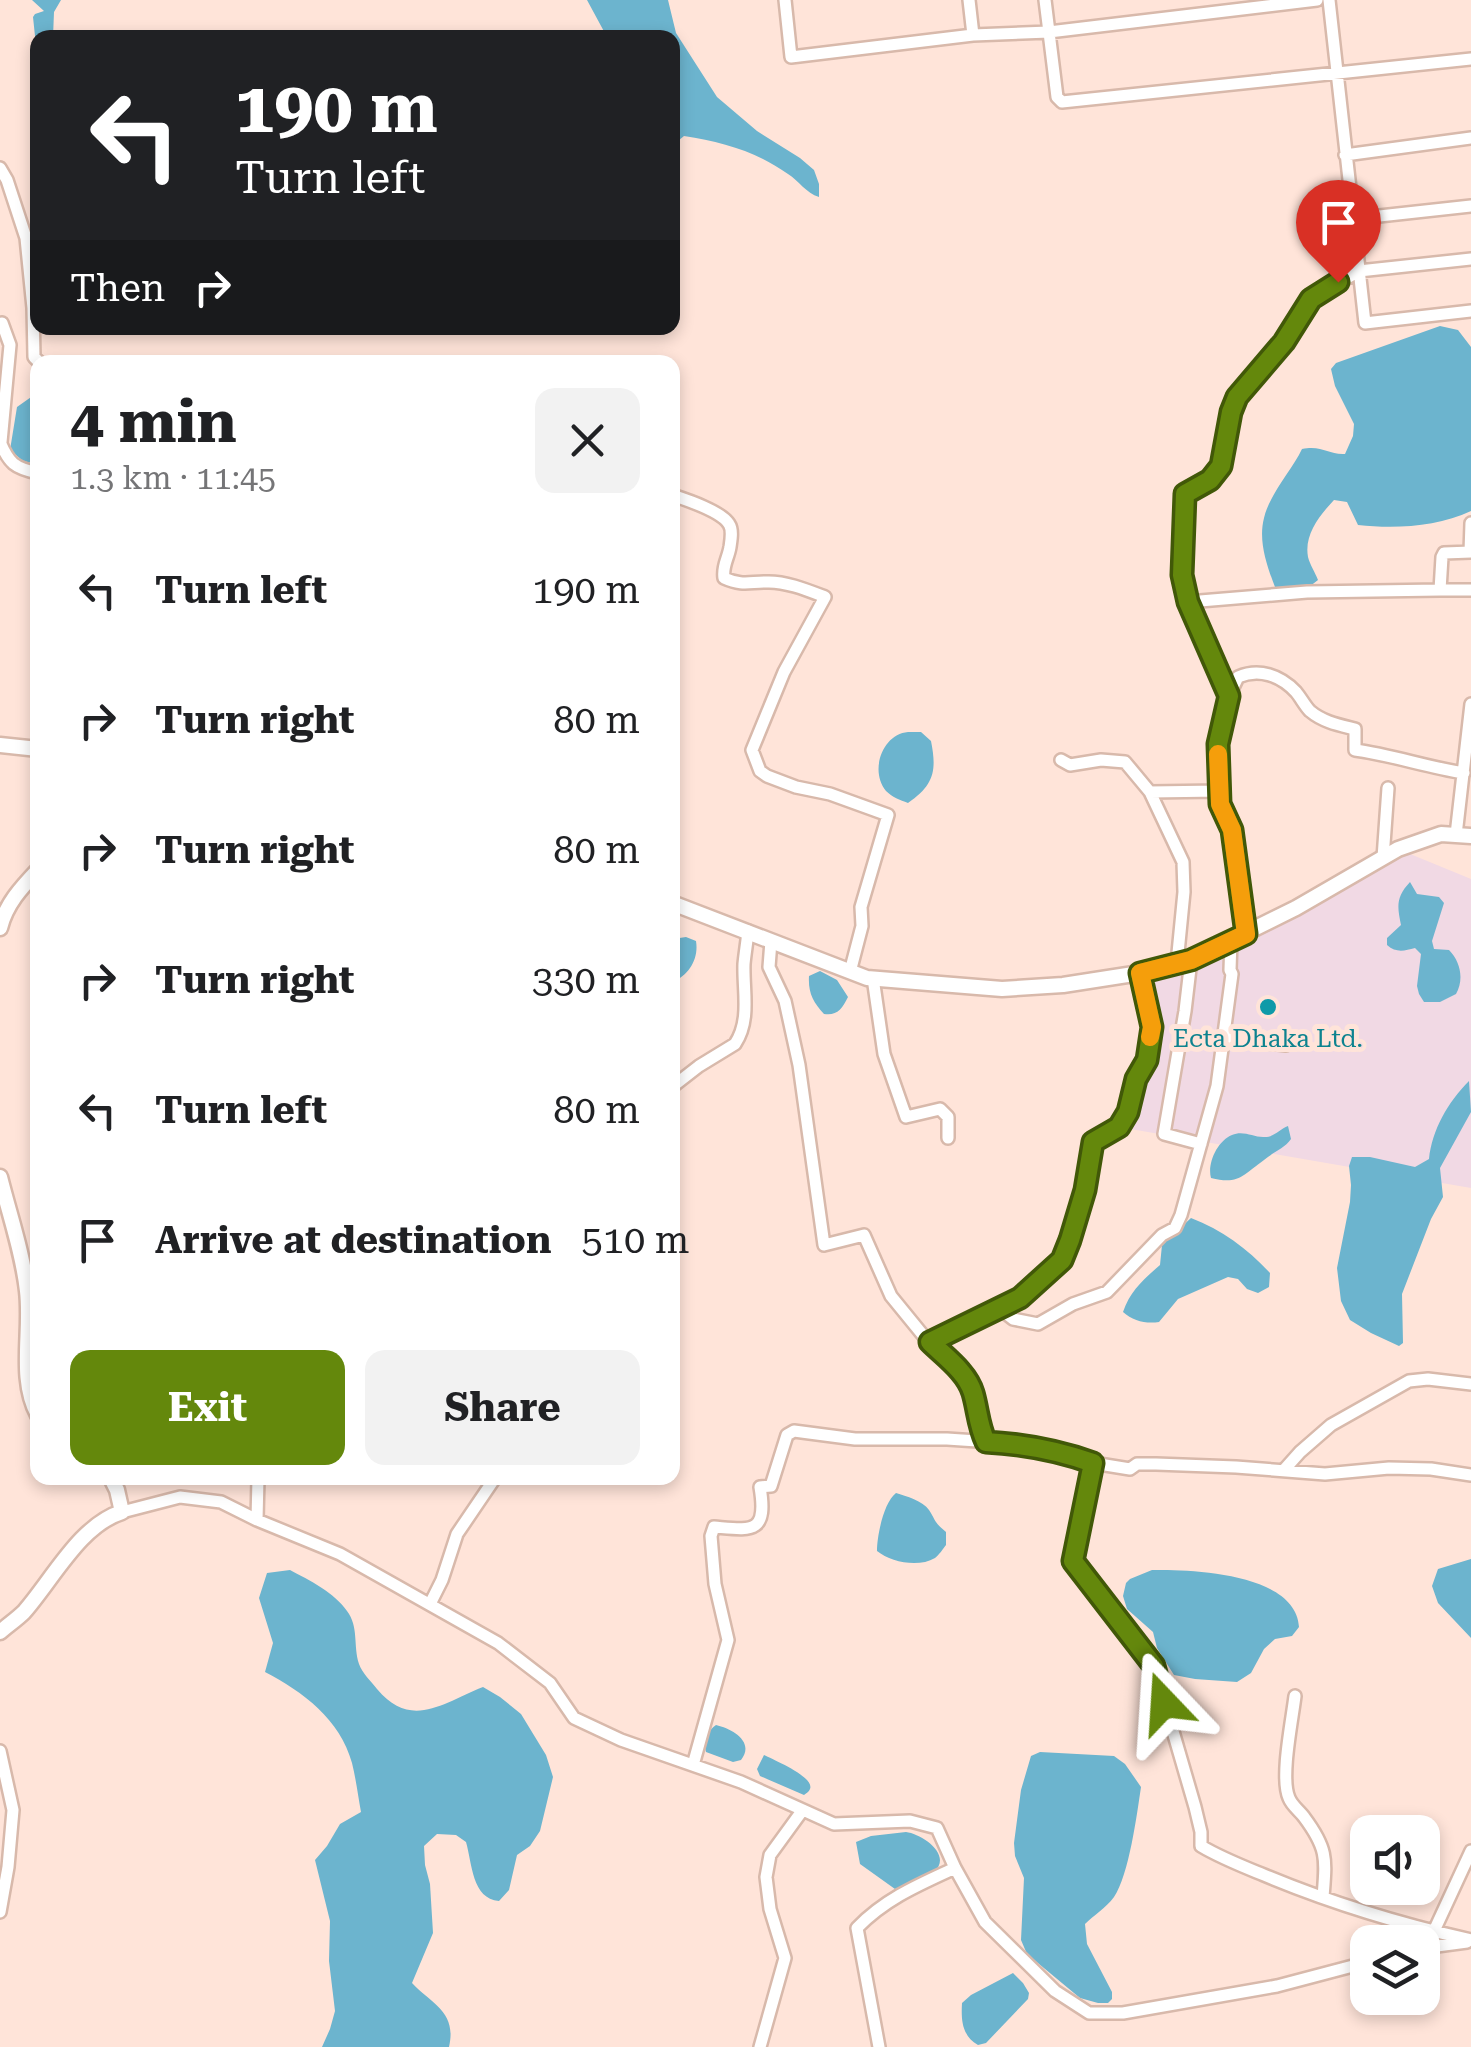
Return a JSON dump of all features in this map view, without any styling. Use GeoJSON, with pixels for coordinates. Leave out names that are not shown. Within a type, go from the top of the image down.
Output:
{"type":"FeatureCollection","features":[{"type":"Feature","properties":{"kind":"street"},"geometry":{"type":"LineString","coordinates":[[785,0],[791,57],[1317,0]]}},
{"type":"Feature","properties":{"kind":"street"},"geometry":{"type":"LineString","coordinates":[[970,0],[972,35]]}},
{"type":"Feature","properties":{"kind":"street"},"geometry":{"type":"LineString","coordinates":[[1046,0],[1057,97],[1062,102],[1471,59]]}},
{"type":"Feature","properties":{"kind":"street"},"geometry":{"type":"LineString","coordinates":[[1329,0],[1365,322],[1471,311]]}},
{"type":"Feature","properties":{"kind":"street"},"geometry":{"type":"LineString","coordinates":[[1345,155],[1471,138]]}},
{"type":"Feature","properties":{"kind":"street"},"geometry":{"type":"LineString","coordinates":[[0,168],[26,238],[30,273]]}},
{"type":"Feature","properties":{"kind":"street"},"geometry":{"type":"LineString","coordinates":[[1352,218],[1471,206]]}},
{"type":"Feature","properties":{"kind":"street"},"geometry":{"type":"LineString","coordinates":[[1229,696],[1188,602],[1182,575],[1185,494],[1210,480],[1221,466],[1237,397],[1284,342],[1311,299],[1359,271],[1471,258]]}},
{"type":"Feature","properties":{"kind":"street"},"geometry":{"type":"LineString","coordinates":[[2,322],[10,345],[0,442],[9,461],[30,470]]}},
{"type":"Feature","properties":{"kind":"street"},"geometry":{"type":"LineString","coordinates":[[680,497],[708,509],[728,521],[732,528],[722,569],[724,578],[752,585],[766,582],[802,588],[825,597],[784,672],[752,750],[766,776],[888,816],[861,907],[862,926],[850,972]]}},
{"type":"Feature","properties":{"kind":"street"},"geometry":{"type":"LineString","coordinates":[[1440,590],[1442,557],[1444,553],[1470,552],[1471,523]]}},
{"type":"Feature","properties":{"kind":"street"},"geometry":{"type":"LineString","coordinates":[[1188,602],[1348,590],[1471,590]]}},
{"type":"Feature","properties":{"kind":"street"},"geometry":{"type":"LineString","coordinates":[[1246,934],[1232,830],[1220,804],[1218,744],[1229,696],[1238,677],[1252,672],[1276,676],[1294,690],[1310,711],[1331,724],[1355,729],[1355,750],[1464,773]]}},
{"type":"Feature","properties":{"kind":"street"},"geometry":{"type":"LineString","coordinates":[[680,906],[872,978],[1002,989],[1063,985],[1184,962],[1246,934],[1398,849],[1441,834],[1464,835],[1464,773],[1471,704]]}},
{"type":"Feature","properties":{"kind":"street"},"geometry":{"type":"LineString","coordinates":[[0,744],[30,748]]}},
{"type":"Feature","properties":{"kind":"street"},"geometry":{"type":"LineString","coordinates":[[1061,760],[1070,765],[1101,760],[1124,762],[1150,792],[1182,862],[1185,1010],[1164,1134],[1201,1144]]}},
{"type":"Feature","properties":{"kind":"street"},"geometry":{"type":"LineString","coordinates":[[1383,858],[1388,788]]}},
{"type":"Feature","properties":{"kind":"street"},"geometry":{"type":"LineString","coordinates":[[1150,792],[1220,791]]}},
{"type":"Feature","properties":{"kind":"street"},"geometry":{"type":"LineString","coordinates":[[0,928],[14,896],[30,879]]}},
{"type":"Feature","properties":{"kind":"street"},"geometry":{"type":"LineString","coordinates":[[680,1081],[739,1038],[745,1010],[748,932]]}},
{"type":"Feature","properties":{"kind":"street"},"geometry":{"type":"LineString","coordinates":[[999,1308],[1013,1319],[1038,1324],[1073,1304],[1107,1292],[1162,1235],[1175,1228],[1217,1086],[1232,974],[1231,940]]}},
{"type":"Feature","properties":{"kind":"street"},"geometry":{"type":"LineString","coordinates":[[771,941],[769,967],[785,1002],[799,1065],[824,1244],[864,1235],[890,1296],[968,1381],[978,1427],[986,1442]]}},
{"type":"Feature","properties":{"kind":"street"},"geometry":{"type":"LineString","coordinates":[[930,1342],[1020,1298],[1062,1260],[1085,1190],[1093,1142],[1119,1127],[1147,1060],[1152,1027],[1140,973]]}},
{"type":"Feature","properties":{"kind":"street"},"geometry":{"type":"LineString","coordinates":[[872,978],[884,1054],[906,1116],[940,1109],[948,1117],[948,1138]]}},
{"type":"Feature","properties":{"kind":"street"},"geometry":{"type":"LineString","coordinates":[[1224,1038],[1286,1045]]}},
{"type":"Feature","properties":{"kind":"street"},"geometry":{"type":"LineString","coordinates":[[0,1177],[30,1283]]}},
{"type":"Feature","properties":{"kind":"street"},"geometry":{"type":"LineString","coordinates":[[30,1325],[30,1392]]}},
{"type":"Feature","properties":{"kind":"street"},"geometry":{"type":"LineString","coordinates":[[1283,1472],[1331,1425],[1409,1380],[1471,1384]]}},
{"type":"Feature","properties":{"kind":"street"},"geometry":{"type":"LineString","coordinates":[[693,1765],[728,1640],[715,1584],[712,1529],[714,1526],[750,1530],[756,1526],[761,1510],[760,1488],[771,1486],[787,1435],[794,1431],[855,1439],[1022,1444],[1130,1469],[1137,1464],[1156,1464],[1325,1474],[1388,1468],[1471,1475]]}},
{"type":"Feature","properties":{"kind":"street"},"geometry":{"type":"LineString","coordinates":[[1093,1463],[1073,1561],[1154,1666],[1201,1832],[1201,1846],[1323,1897],[1414,1925]]}},
{"type":"Feature","properties":{"kind":"street"},"geometry":{"type":"LineString","coordinates":[[114,1485],[122,1512]]}},
{"type":"Feature","properties":{"kind":"street"},"geometry":{"type":"LineString","coordinates":[[258,1485],[258,1520]]}},
{"type":"Feature","properties":{"kind":"street"},"geometry":{"type":"LineString","coordinates":[[430,1604],[457,1534],[490,1485]]}},
{"type":"Feature","properties":{"kind":"street"},"geometry":{"type":"LineString","coordinates":[[0,1632],[22,1615],[90,1530],[113,1515],[180,1497],[221,1502],[340,1554],[498,1643],[550,1683],[574,1718],[621,1740],[741,1782],[834,1824],[910,1820],[937,1828],[984,1922],[1055,1991],[1089,2013],[1123,2013],[1278,1986],[1350,1967]]}},
{"type":"Feature","properties":{"kind":"street"},"geometry":{"type":"LineString","coordinates":[[1294,1696],[1286,1775],[1288,1794],[1326,1854],[1323,1897]]}},
{"type":"Feature","properties":{"kind":"street"},"geometry":{"type":"LineString","coordinates":[[0,1751],[13,1810],[0,1912]]}},
{"type":"Feature","properties":{"kind":"street"},"geometry":{"type":"LineString","coordinates":[[760,2047],[785,1958],[770,1908],[766,1877],[770,1855],[802,1811]]}},
{"type":"Feature","properties":{"kind":"street"},"geometry":{"type":"LineString","coordinates":[[1437,1925],[1471,1851]]}},
{"type":"Feature","properties":{"kind":"street"},"geometry":{"type":"LineString","coordinates":[[879,2047],[856,1928],[902,1892],[955,1868]]}},
{"type":"Feature","properties":{"kind":"street"},"geometry":{"type":"LineString","coordinates":[[1440,1933],[1471,1941]]}},
{"type":"Feature","properties":{"kind":"street"},"geometry":{"type":"LineString","coordinates":[[1440,1945],[1471,1941]]}},
{"type":"Feature","properties":{"kind":"shaded area"},"geometry":{"type":"Polygon","coordinates":[[[1398,849],[1471,879],[1471,1188],[1119,1127],[1152,1027],[1140,973],[1364,869],[1398,849]]]}},
{"type":"Feature","properties":{"kind":"water"},"geometry":{"type":"Polygon","coordinates":[[[32,0],[61,0],[54,12],[53,30],[34,30],[33,17],[44,11],[32,0]]]}},
{"type":"Feature","properties":{"kind":"water"},"geometry":{"type":"Polygon","coordinates":[[[587,0],[668,0],[675,30],[603,30],[587,0]]]}},
{"type":"Feature","properties":{"kind":"water"},"geometry":{"type":"Polygon","coordinates":[[[680,39],[717,97],[757,131],[814,170],[819,197],[764,159],[684,136],[680,139],[680,39]]]}},
{"type":"Feature","properties":{"kind":"water"},"geometry":{"type":"Polygon","coordinates":[[[1440,326],[1458,330],[1471,347],[1471,511],[1430,524],[1358,525],[1347,502],[1334,500],[1318,519],[1308,541],[1308,557],[1318,580],[1309,587],[1275,587],[1262,536],[1271,500],[1302,449],[1345,454],[1353,436],[1354,424],[1331,369],[1336,363],[1440,326]]]}},
{"type":"Feature","properties":{"kind":"water"},"geometry":{"type":"Polygon","coordinates":[[[30,398],[30,462],[10,450],[17,407],[30,398]]]}},
{"type":"Feature","properties":{"kind":"water"},"geometry":{"type":"Polygon","coordinates":[[[908,732],[921,732],[931,741],[934,761],[928,783],[908,803],[886,791],[879,764],[892,739],[908,732]]]}},
{"type":"Feature","properties":{"kind":"water"},"geometry":{"type":"Polygon","coordinates":[[[1410,882],[1417,894],[1439,897],[1444,903],[1432,941],[1434,949],[1449,950],[1453,955],[1460,977],[1456,994],[1440,1002],[1424,1002],[1419,994],[1421,954],[1415,948],[1400,951],[1387,945],[1387,938],[1401,925],[1399,902],[1410,882]]]}},
{"type":"Feature","properties":{"kind":"water"},"geometry":{"type":"Polygon","coordinates":[[[680,938],[696,941],[697,948],[688,971],[680,978],[680,938]]]}},
{"type":"Feature","properties":{"kind":"water"},"geometry":{"type":"Polygon","coordinates":[[[820,971],[837,980],[848,997],[836,1013],[824,1014],[810,992],[809,976],[820,971]]]}},
{"type":"Feature","properties":{"kind":"water"},"geometry":{"type":"Polygon","coordinates":[[[1469,1081],[1471,1112],[1440,1168],[1443,1197],[1402,1294],[1403,1343],[1399,1346],[1350,1320],[1341,1301],[1337,1268],[1350,1202],[1349,1166],[1352,1157],[1415,1167],[1429,1159],[1442,1117],[1469,1081]]]}},
{"type":"Feature","properties":{"kind":"water"},"geometry":{"type":"Polygon","coordinates":[[[1288,1126],[1291,1139],[1245,1174],[1228,1180],[1211,1178],[1214,1154],[1227,1138],[1241,1133],[1268,1137],[1288,1126]]]}},
{"type":"Feature","properties":{"kind":"water"},"geometry":{"type":"Polygon","coordinates":[[[1191,1218],[1224,1234],[1253,1256],[1270,1273],[1269,1287],[1258,1293],[1228,1277],[1178,1299],[1159,1322],[1149,1323],[1127,1315],[1123,1312],[1134,1292],[1160,1265],[1162,1245],[1191,1218]]]}},
{"type":"Feature","properties":{"kind":"water"},"geometry":{"type":"Polygon","coordinates":[[[896,1493],[923,1504],[946,1532],[946,1545],[935,1558],[921,1563],[905,1562],[877,1551],[882,1519],[896,1493]]]}},
{"type":"Feature","properties":{"kind":"water"},"geometry":{"type":"Polygon","coordinates":[[[1471,1559],[1471,1638],[1438,1603],[1432,1586],[1438,1569],[1471,1559]]]}},
{"type":"Feature","properties":{"kind":"water"},"geometry":{"type":"Polygon","coordinates":[[[290,1570],[342,1604],[353,1623],[360,1667],[390,1701],[415,1711],[483,1687],[521,1714],[546,1755],[553,1777],[540,1831],[530,1846],[517,1855],[509,1890],[499,1901],[490,1899],[478,1887],[466,1842],[456,1835],[437,1834],[424,1846],[433,1933],[412,1983],[446,2017],[451,2035],[449,2047],[322,2047],[335,2011],[329,1961],[330,1921],[315,1860],[340,1824],[361,1812],[352,1763],[339,1733],[306,1698],[265,1672],[273,1643],[259,1598],[267,1573],[290,1570]]]}},
{"type":"Feature","properties":{"kind":"water"},"geometry":{"type":"Polygon","coordinates":[[[1152,1570],[1215,1573],[1261,1585],[1280,1595],[1293,1609],[1299,1627],[1292,1636],[1275,1639],[1264,1649],[1251,1673],[1237,1682],[1174,1675],[1157,1648],[1153,1632],[1127,1609],[1123,1596],[1130,1579],[1152,1570]]]}},
{"type":"Feature","properties":{"kind":"water"},"geometry":{"type":"Polygon","coordinates":[[[716,1725],[735,1733],[744,1742],[741,1760],[733,1762],[706,1752],[707,1737],[716,1725]]]}},
{"type":"Feature","properties":{"kind":"water"},"geometry":{"type":"Polygon","coordinates":[[[1040,1752],[1114,1756],[1125,1764],[1141,1787],[1132,1844],[1119,1887],[1111,1901],[1085,1924],[1087,1944],[1112,1992],[1108,2003],[1080,1998],[1027,1954],[1021,1940],[1024,1878],[1014,1843],[1021,1790],[1031,1756],[1040,1752]]]}},
{"type":"Feature","properties":{"kind":"water"},"geometry":{"type":"Polygon","coordinates":[[[764,1755],[800,1774],[810,1784],[809,1791],[804,1795],[760,1776],[757,1769],[764,1755]]]}},
{"type":"Feature","properties":{"kind":"water"},"geometry":{"type":"Polygon","coordinates":[[[906,1832],[933,1846],[939,1865],[926,1877],[895,1889],[860,1864],[856,1842],[906,1832]]]}},
{"type":"Feature","properties":{"kind":"water"},"geometry":{"type":"Polygon","coordinates":[[[1013,1973],[1029,1993],[1028,1999],[986,2043],[978,2045],[964,2027],[962,2003],[1013,1973]]]}},
{"type":"Feature","properties":{"kind":"slow traffic"},"geometry":{"type":"LineString","coordinates":[[1150,1037],[1152,1027],[1140,973],[1191,960],[1246,934],[1232,830],[1220,804],[1218,754]]}},
{"type":"Feature","properties":{"kind":"place","name":"Ecta Dhaka Ltd."},"geometry":{"type":"Point","coordinates":[1268,1007]}},
{"type":"Feature","properties":{"kind":"route"},"geometry":{"type":"LineString","coordinates":[[1164,1703],[1154,1666],[1073,1561],[1093,1463],[1022,1444],[986,1442],[978,1427],[968,1381],[930,1342],[1020,1298],[1062,1260],[1085,1190],[1093,1142],[1119,1127],[1147,1060],[1152,1027],[1140,973],[1191,960],[1246,934],[1232,830],[1220,804],[1218,744],[1229,696],[1188,602],[1182,575],[1185,494],[1210,480],[1221,466],[1237,397],[1284,342],[1311,299],[1338,282]]}}]}
